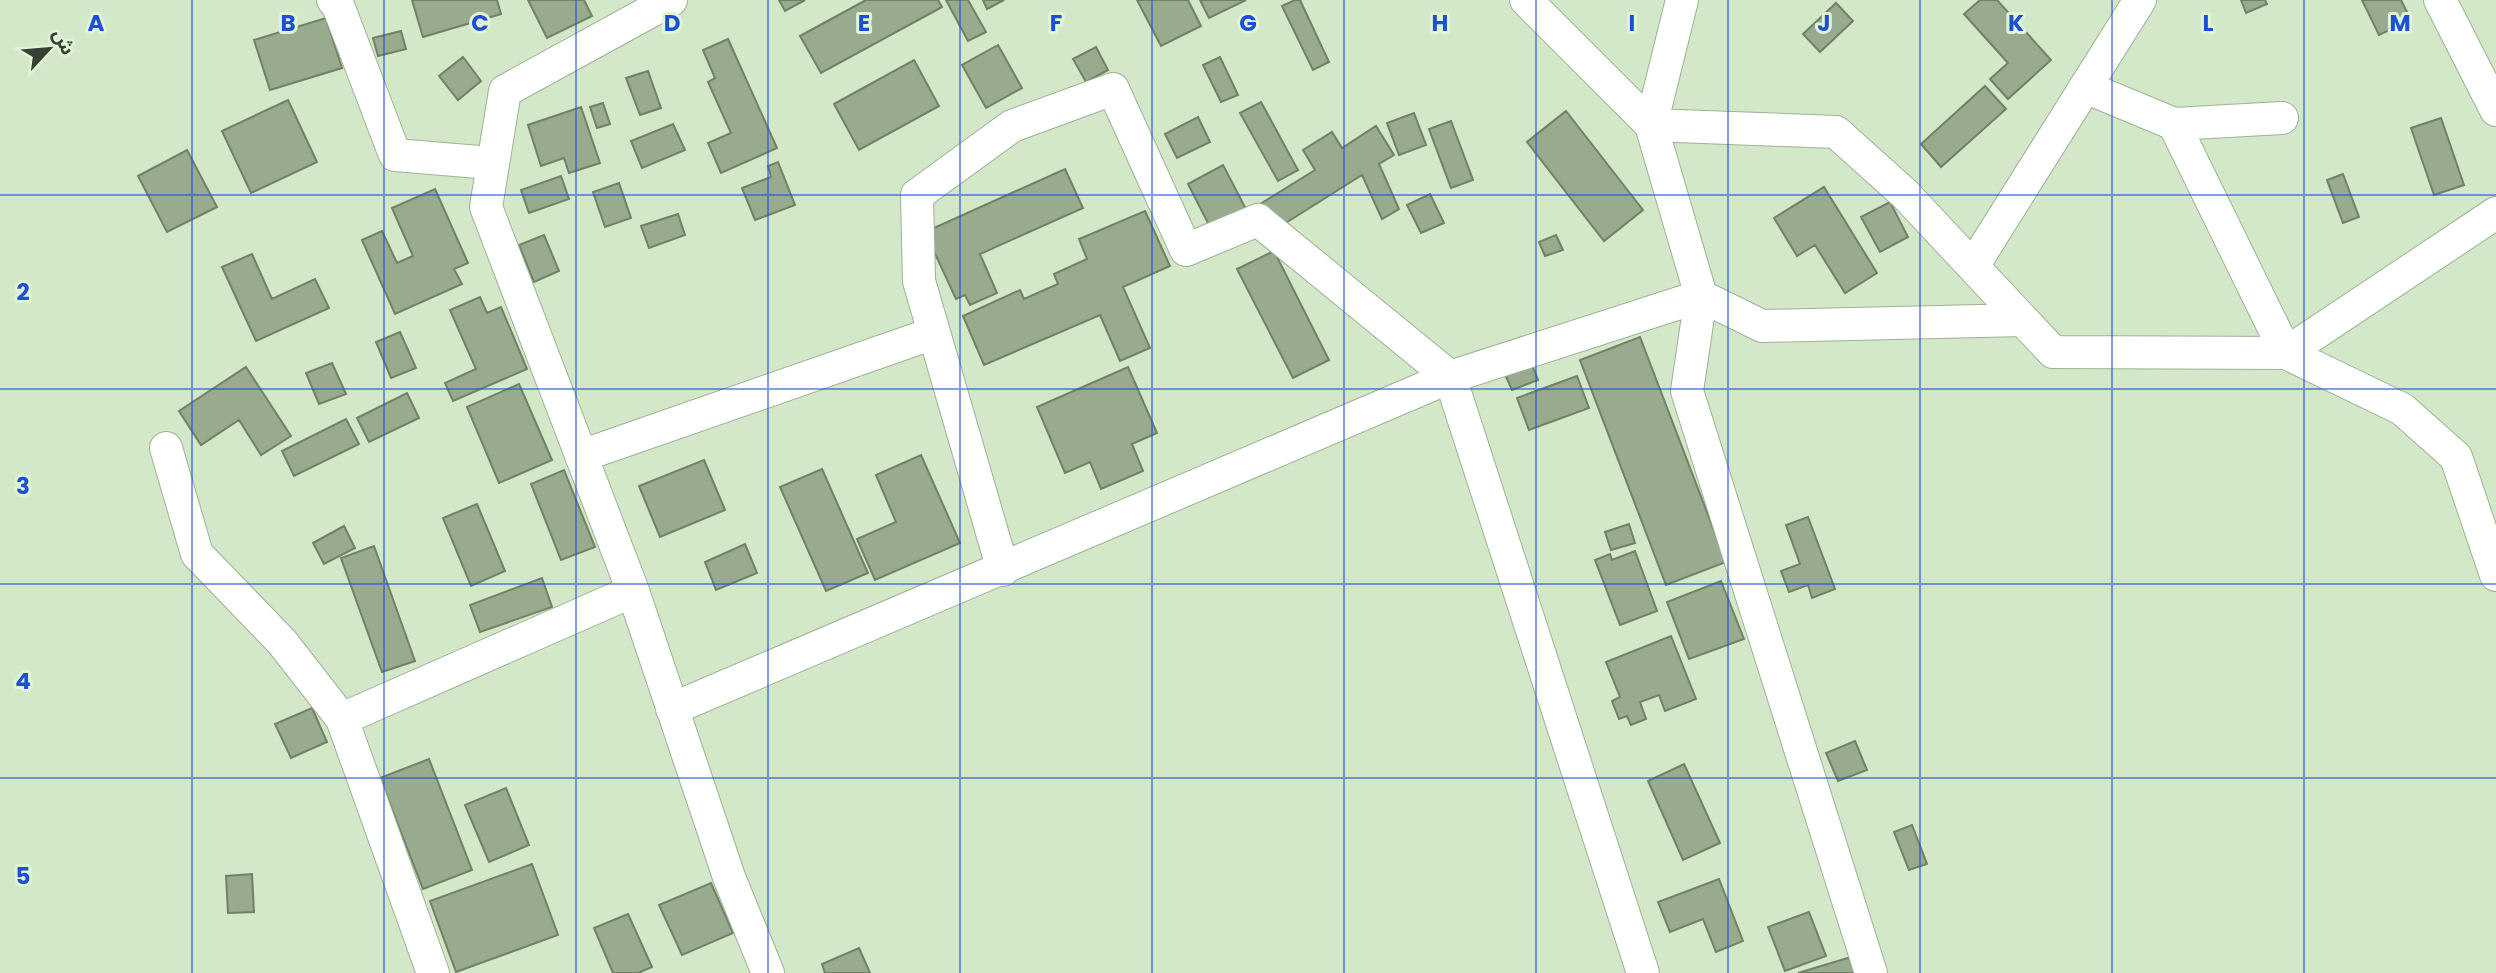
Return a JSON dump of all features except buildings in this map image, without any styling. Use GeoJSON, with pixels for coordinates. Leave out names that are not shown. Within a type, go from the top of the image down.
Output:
{"type":"FeatureCollection","features":[{"type":"Feature","properties":{"kind":"street"},"geometry":{"type":"LineString","coordinates":[[333,0],[339,8],[395,155],[491,163]]}},
{"type":"Feature","properties":{"kind":"street"},"geometry":{"type":"LineString","coordinates":[[671,0],[505,91],[491,163],[486,207],[633,591],[729,877],[768,973]]}},
{"type":"Feature","properties":{"kind":"street"},"geometry":{"type":"LineString","coordinates":[[1526,0],[1651,125],[1701,296],[1686,391],[1871,973]]}},
{"type":"Feature","properties":{"kind":"street"},"geometry":{"type":"LineString","coordinates":[[1651,125],[1682,0]]}},
{"type":"Feature","properties":{"kind":"street"},"geometry":{"type":"LineString","coordinates":[[1973,265],[2140,0]]}},
{"type":"Feature","properties":{"kind":"street"},"geometry":{"type":"LineString","coordinates":[[2440,0],[2496,110]]}},
{"type":"Feature","properties":{"kind":"street"},"geometry":{"type":"LineString","coordinates":[[2085,87],[2174,124],[2282,118]]}},
{"type":"Feature","properties":{"kind":"street"},"geometry":{"type":"LineString","coordinates":[[1003,570],[919,281],[917,195],[1012,126],[1112,89],[1186,250],[1258,220],[1450,377],[1643,973]]}},
{"type":"Feature","properties":{"kind":"street"},"geometry":{"type":"LineString","coordinates":[[2174,124],[2286,353]]}},
{"type":"Feature","properties":{"kind":"street"},"geometry":{"type":"LineString","coordinates":[[1651,125],[1836,131],[1905,194],[2053,352],[2286,353],[2402,409],[2456,457],[2496,575]]}},
{"type":"Feature","properties":{"kind":"street"},"geometry":{"type":"LineString","coordinates":[[2286,353],[2496,213]]}},
{"type":"Feature","properties":{"kind":"street"},"geometry":{"type":"LineString","coordinates":[[673,709],[1450,377],[1701,296],[1762,326],[2023,320]]}},
{"type":"Feature","properties":{"kind":"street"},"geometry":{"type":"LineString","coordinates":[[581,456],[934,332]]}},
{"type":"Feature","properties":{"kind":"street"},"geometry":{"type":"LineString","coordinates":[[166,448],[197,554],[282,642],[342,719],[433,973]]}},
{"type":"Feature","properties":{"kind":"street"},"geometry":{"type":"LineString","coordinates":[[342,719],[633,591]]}}]}
